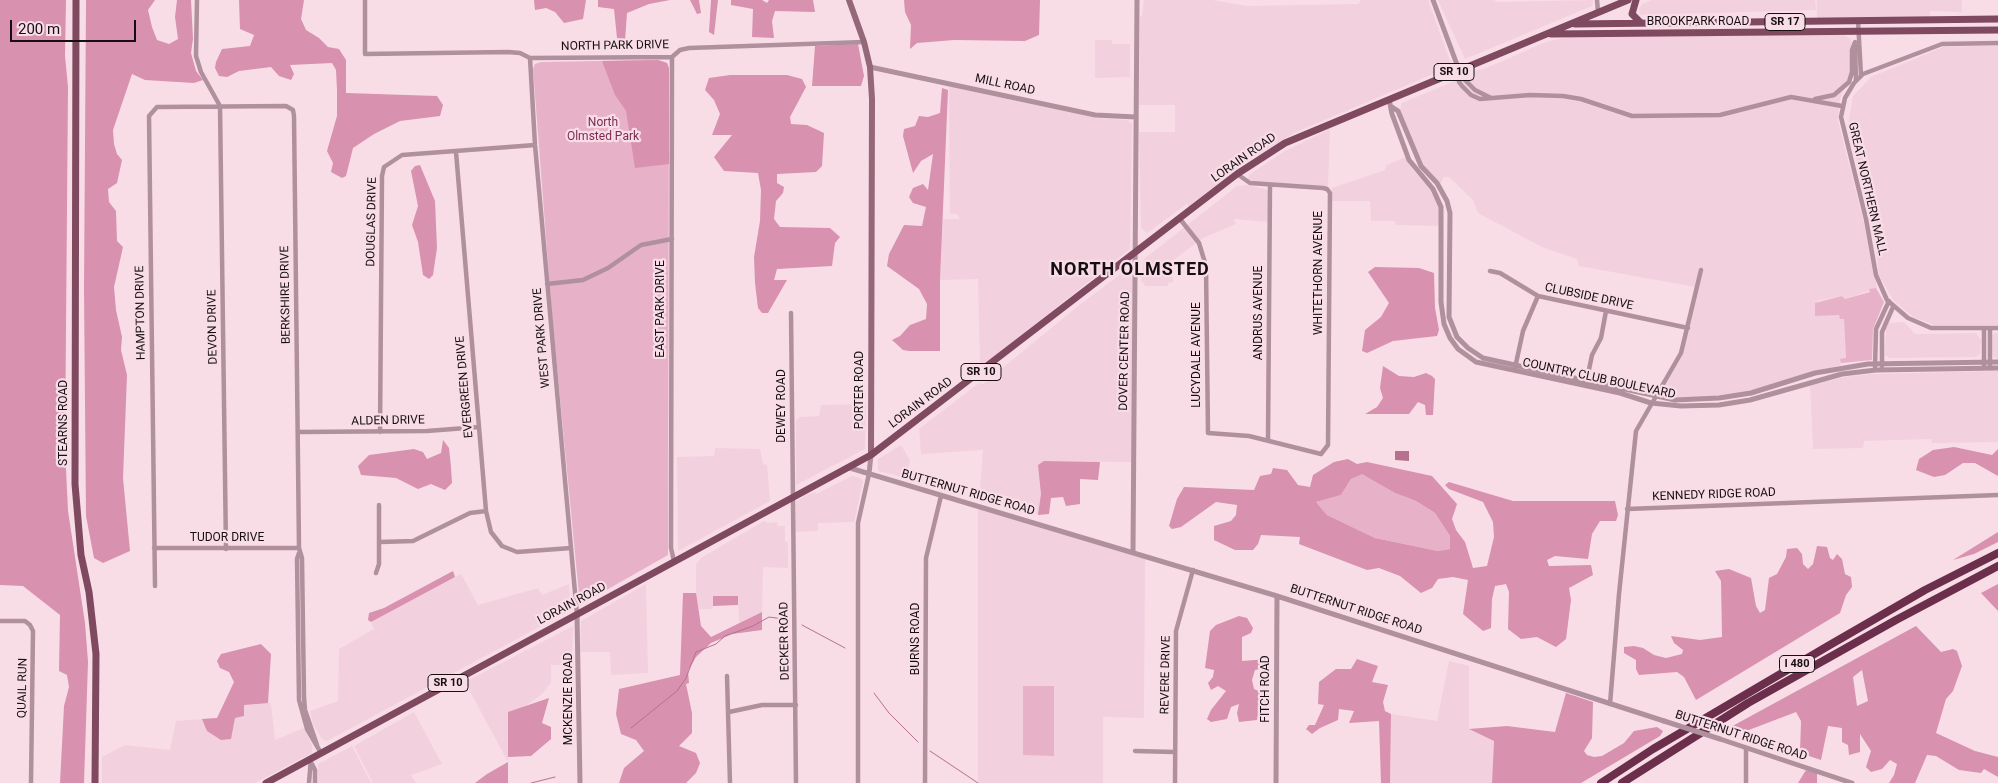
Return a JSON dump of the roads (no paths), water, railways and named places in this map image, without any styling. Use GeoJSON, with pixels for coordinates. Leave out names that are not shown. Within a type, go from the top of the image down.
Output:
{"type":"FeatureCollection","features":[{"type":"Feature","properties":{"kind":"highway","name":"I 480"},"geometry":{"type":"LineString","coordinates":[[1601,783],[1653,749],[1845,636],[1925,590],[1998,553]]}},
{"type":"Feature","properties":{"kind":"highway","name":"I 480"},"geometry":{"type":"LineString","coordinates":[[1622,783],[1748,703],[1896,620],[1998,567]]}},
{"type":"Feature","properties":{"kind":"main road","name":"STEARNS ROAD"},"geometry":{"type":"LineString","coordinates":[[76,0],[74,62],[75,484],[81,555],[89,592],[96,654],[96,783]]}},
{"type":"Feature","properties":{"kind":"main road","name":"PORTER ROAD"},"geometry":{"type":"LineString","coordinates":[[849,0],[864,42],[870,67],[871,455]]}},
{"type":"Feature","properties":{"kind":"main road","name":"LORAIN ROAD"},"geometry":{"type":"LineString","coordinates":[[266,783],[311,761],[321,753],[871,455],[1237,174],[1285,143],[1389,99],[1460,73],[1628,0]]}},
{"type":"Feature","properties":{"kind":"main road"},"geometry":{"type":"LineString","coordinates":[[1636,0],[1632,14],[1641,23]]}},
{"type":"Feature","properties":{"kind":"main road","name":"BROOKPARK ROAD"},"geometry":{"type":"LineString","coordinates":[[1572,24],[1998,19]]}},
{"type":"Feature","properties":{"kind":"main road","name":"BROOKPARK ROAD"},"geometry":{"type":"LineString","coordinates":[[1548,34],[1858,37],[1998,30]]}},
{"type":"Feature","properties":{"kind":"street"},"geometry":{"type":"LineString","coordinates":[[197,0],[196,56],[201,72],[220,106]]}},
{"type":"Feature","properties":{"kind":"street","name":"NORTH PARK DRIVE"},"geometry":{"type":"LineString","coordinates":[[365,0],[365,54],[508,52],[520,53],[530,58],[672,57],[680,50],[689,48],[864,42]]}},
{"type":"Feature","properties":{"kind":"street","name":"DOVER CENTER ROAD"},"geometry":{"type":"LineString","coordinates":[[1133,553],[1137,251],[1137,0]]}},
{"type":"Feature","properties":{"kind":"street"},"geometry":{"type":"LineString","coordinates":[[1433,0],[1460,73],[1459,82],[1469,93],[1480,99],[1560,95],[1579,98],[1637,116],[1717,116],[1735,113],[1780,98],[1794,97],[1842,106]]}},
{"type":"Feature","properties":{"kind":"street"},"geometry":{"type":"LineString","coordinates":[[1597,0],[1598,12]]}},
{"type":"Feature","properties":{"kind":"street"},"geometry":{"type":"LineString","coordinates":[[1856,81],[1858,21]]}},
{"type":"Feature","properties":{"kind":"street"},"geometry":{"type":"LineString","coordinates":[[1812,100],[1830,96],[1842,89],[1852,75],[1852,50],[1858,37]]}},
{"type":"Feature","properties":{"kind":"street"},"geometry":{"type":"LineString","coordinates":[[1858,37],[1861,42],[1861,75]]}},
{"type":"Feature","properties":{"kind":"street","name":"GREAT NORTHERN MALL"},"geometry":{"type":"LineString","coordinates":[[1998,42],[1942,44],[1861,75],[1842,106],[1842,124],[1867,222],[1875,271],[1882,290],[1889,301],[1911,320],[1931,328],[1998,328]]}},
{"type":"Feature","properties":{"kind":"street","name":"EAST PARK DRIVE"},"geometry":{"type":"LineString","coordinates":[[672,57],[670,548],[674,561]]}},
{"type":"Feature","properties":{"kind":"street","name":"WEST PARK DRIVE"},"geometry":{"type":"LineString","coordinates":[[530,58],[535,145],[577,615]]}},
{"type":"Feature","properties":{"kind":"street","name":"MILL ROAD"},"geometry":{"type":"LineString","coordinates":[[870,67],[1095,115],[1136,117]]}},
{"type":"Feature","properties":{"kind":"street","name":"COUNTRY CLUB BOULEVARD"},"geometry":{"type":"LineString","coordinates":[[1389,99],[1392,114],[1409,160],[1433,188],[1441,207],[1442,302],[1447,331],[1458,349],[1470,359],[1514,372],[1675,400],[1719,398],[1751,393],[1829,370],[1875,363],[1990,365],[1998,362]]}},
{"type":"Feature","properties":{"kind":"street","name":"BERKSHIRE DRIVE"},"geometry":{"type":"LineString","coordinates":[[220,106],[286,106],[292,110],[294,116],[299,550],[297,559],[300,603],[301,713],[321,753]]}},
{"type":"Feature","properties":{"kind":"street","name":"HAMPTON DRIVE"},"geometry":{"type":"LineString","coordinates":[[155,586],[149,116],[157,107],[220,106]]}},
{"type":"Feature","properties":{"kind":"street","name":"DEVON DRIVE"},"geometry":{"type":"LineString","coordinates":[[220,106],[226,549]]}},
{"type":"Feature","properties":{"kind":"street","name":"COUNTRY CLUB BOULEVARD"},"geometry":{"type":"LineString","coordinates":[[1392,107],[1398,111],[1416,157],[1437,183],[1449,206],[1449,314],[1457,337],[1474,353],[1483,358],[1586,383],[1651,403],[1674,406],[1719,405],[1758,398],[1842,374],[1876,370],[1984,365]]}},
{"type":"Feature","properties":{"kind":"street","name":"DOUGLAS DRIVE"},"geometry":{"type":"LineString","coordinates":[[380,432],[382,176],[384,167],[402,155],[535,145]]}},
{"type":"Feature","properties":{"kind":"street","name":"EVERGREEN DRIVE"},"geometry":{"type":"LineString","coordinates":[[456,152],[486,511],[491,532],[502,546],[517,552],[570,548]]}},
{"type":"Feature","properties":{"kind":"street","name":"WHITETHORN AVENUE"},"geometry":{"type":"LineString","coordinates":[[1237,174],[1247,182],[1270,186],[1323,188],[1327,189],[1330,193],[1328,445],[1325,452],[1321,454],[1268,440]]}},
{"type":"Feature","properties":{"kind":"street","name":"ANDRUS AVENUE"},"geometry":{"type":"LineString","coordinates":[[1268,440],[1270,186]]}},
{"type":"Feature","properties":{"kind":"street","name":"LUCYDALE AVENUE"},"geometry":{"type":"LineString","coordinates":[[1180,219],[1199,243],[1206,266],[1206,429],[1212,435],[1249,436],[1268,440]]}},
{"type":"Feature","properties":{"kind":"street"},"geometry":{"type":"LineString","coordinates":[[547,284],[583,280],[608,268],[641,245],[672,239]]}},
{"type":"Feature","properties":{"kind":"street"},"geometry":{"type":"LineString","coordinates":[[1610,704],[1627,509],[1636,431],[1680,357],[1701,270]]}},
{"type":"Feature","properties":{"kind":"street","name":"CLUBSIDE DRIVE"},"geometry":{"type":"LineString","coordinates":[[1490,271],[1500,273],[1538,296],[1688,328]]}},
{"type":"Feature","properties":{"kind":"street"},"geometry":{"type":"LineString","coordinates":[[1514,372],[1523,331],[1538,296]]}},
{"type":"Feature","properties":{"kind":"street"},"geometry":{"type":"LineString","coordinates":[[1876,370],[1876,329],[1889,301]]}},
{"type":"Feature","properties":{"kind":"street"},"geometry":{"type":"LineString","coordinates":[[1882,370],[1882,332],[1893,306]]}},
{"type":"Feature","properties":{"kind":"street"},"geometry":{"type":"LineString","coordinates":[[1586,383],[1592,354],[1601,338],[1606,311]]}},
{"type":"Feature","properties":{"kind":"street","name":"DEWEY ROAD"},"geometry":{"type":"LineString","coordinates":[[792,313],[792,499]]}},
{"type":"Feature","properties":{"kind":"street"},"geometry":{"type":"LineString","coordinates":[[1984,328],[1984,365]]}},
{"type":"Feature","properties":{"kind":"street"},"geometry":{"type":"LineString","coordinates":[[1990,328],[1990,365]]}},
{"type":"Feature","properties":{"kind":"street","name":"COUNTRY CLUB BOULEVARD"},"geometry":{"type":"LineString","coordinates":[[1990,365],[1998,368]]}},
{"type":"Feature","properties":{"kind":"street","name":"ALDEN DRIVE"},"geometry":{"type":"LineString","coordinates":[[298,432],[427,432],[479,427]]}},
{"type":"Feature","properties":{"kind":"street","name":"PORTER ROAD"},"geometry":{"type":"LineString","coordinates":[[858,783],[858,523],[869,474],[871,455]]}},
{"type":"Feature","properties":{"kind":"street","name":"BUTTERNUT RIDGE ROAD"},"geometry":{"type":"LineString","coordinates":[[850,468],[1277,596],[1511,670],[1852,783]]}},
{"type":"Feature","properties":{"kind":"street","name":"KENNEDY RIDGE ROAD"},"geometry":{"type":"LineString","coordinates":[[1627,509],[1998,495]]}},
{"type":"Feature","properties":{"kind":"street","name":"BURNS ROAD"},"geometry":{"type":"LineString","coordinates":[[924,783],[926,558],[941,496]]}},
{"type":"Feature","properties":{"kind":"street","name":"DECKER ROAD"},"geometry":{"type":"LineString","coordinates":[[792,499],[796,783]]}},
{"type":"Feature","properties":{"kind":"street"},"geometry":{"type":"LineString","coordinates":[[376,573],[379,564],[380,542],[379,505]]}},
{"type":"Feature","properties":{"kind":"street"},"geometry":{"type":"LineString","coordinates":[[380,542],[413,541],[470,513],[486,511]]}},
{"type":"Feature","properties":{"kind":"street","name":"TUDOR DRIVE"},"geometry":{"type":"LineString","coordinates":[[154,548],[299,550]]}},
{"type":"Feature","properties":{"kind":"street","name":"REVERE DRIVE"},"geometry":{"type":"LineString","coordinates":[[1174,783],[1176,631],[1194,570]]}},
{"type":"Feature","properties":{"kind":"street","name":"FITCH ROAD"},"geometry":{"type":"LineString","coordinates":[[1276,783],[1277,596]]}},
{"type":"Feature","properties":{"kind":"street","name":"MCKENZIE ROAD"},"geometry":{"type":"LineString","coordinates":[[577,615],[580,783]]}},
{"type":"Feature","properties":{"kind":"street","name":"QUAIL RUN"},"geometry":{"type":"LineString","coordinates":[[0,621],[25,621],[30,624],[33,631],[31,783]]}},
{"type":"Feature","properties":{"kind":"street"},"geometry":{"type":"LineString","coordinates":[[727,676],[730,712],[730,783]]}},
{"type":"Feature","properties":{"kind":"street"},"geometry":{"type":"LineString","coordinates":[[730,712],[762,705],[796,705]]}},
{"type":"Feature","properties":{"kind":"street"},"geometry":{"type":"LineString","coordinates":[[1746,748],[1746,783]]}},
{"type":"Feature","properties":{"kind":"street"},"geometry":{"type":"LineString","coordinates":[[1135,752],[1174,752]]}},
{"type":"Feature","properties":{"kind":"street"},"geometry":{"type":"LineString","coordinates":[[309,783],[311,761]]}},
{"type":"Feature","properties":{"kind":"street"},"geometry":{"type":"LineString","coordinates":[[311,761],[315,770],[315,783]]}},
{"type":"Feature","properties":{"kind":"waterway"},"geometry":{"type":"LineString","coordinates":[[631,728],[677,691],[686,678],[696,652],[716,644],[725,636],[753,626],[769,617],[783,619]]}},
{"type":"Feature","properties":{"kind":"waterway"},"geometry":{"type":"LineString","coordinates":[[802,625],[845,648]]}},
{"type":"Feature","properties":{"kind":"waterway"},"geometry":{"type":"LineString","coordinates":[[874,693],[889,713],[918,742]]}},
{"type":"Feature","properties":{"kind":"waterway"},"geometry":{"type":"LineString","coordinates":[[930,751],[978,783]]}},
{"type":"Feature","properties":{"kind":"waterway"},"geometry":{"type":"LineString","coordinates":[[531,783],[555,777]]}},
{"type":"Feature","properties":{"kind":"district","name":"NORTH OLMSTED"},"geometry":{"type":"Point","coordinates":[1130,270]}},
{"type":"Feature","properties":{"kind":"park label","name":"North Olmsted Park"},"geometry":{"type":"Point","coordinates":[603,130]}}]}
